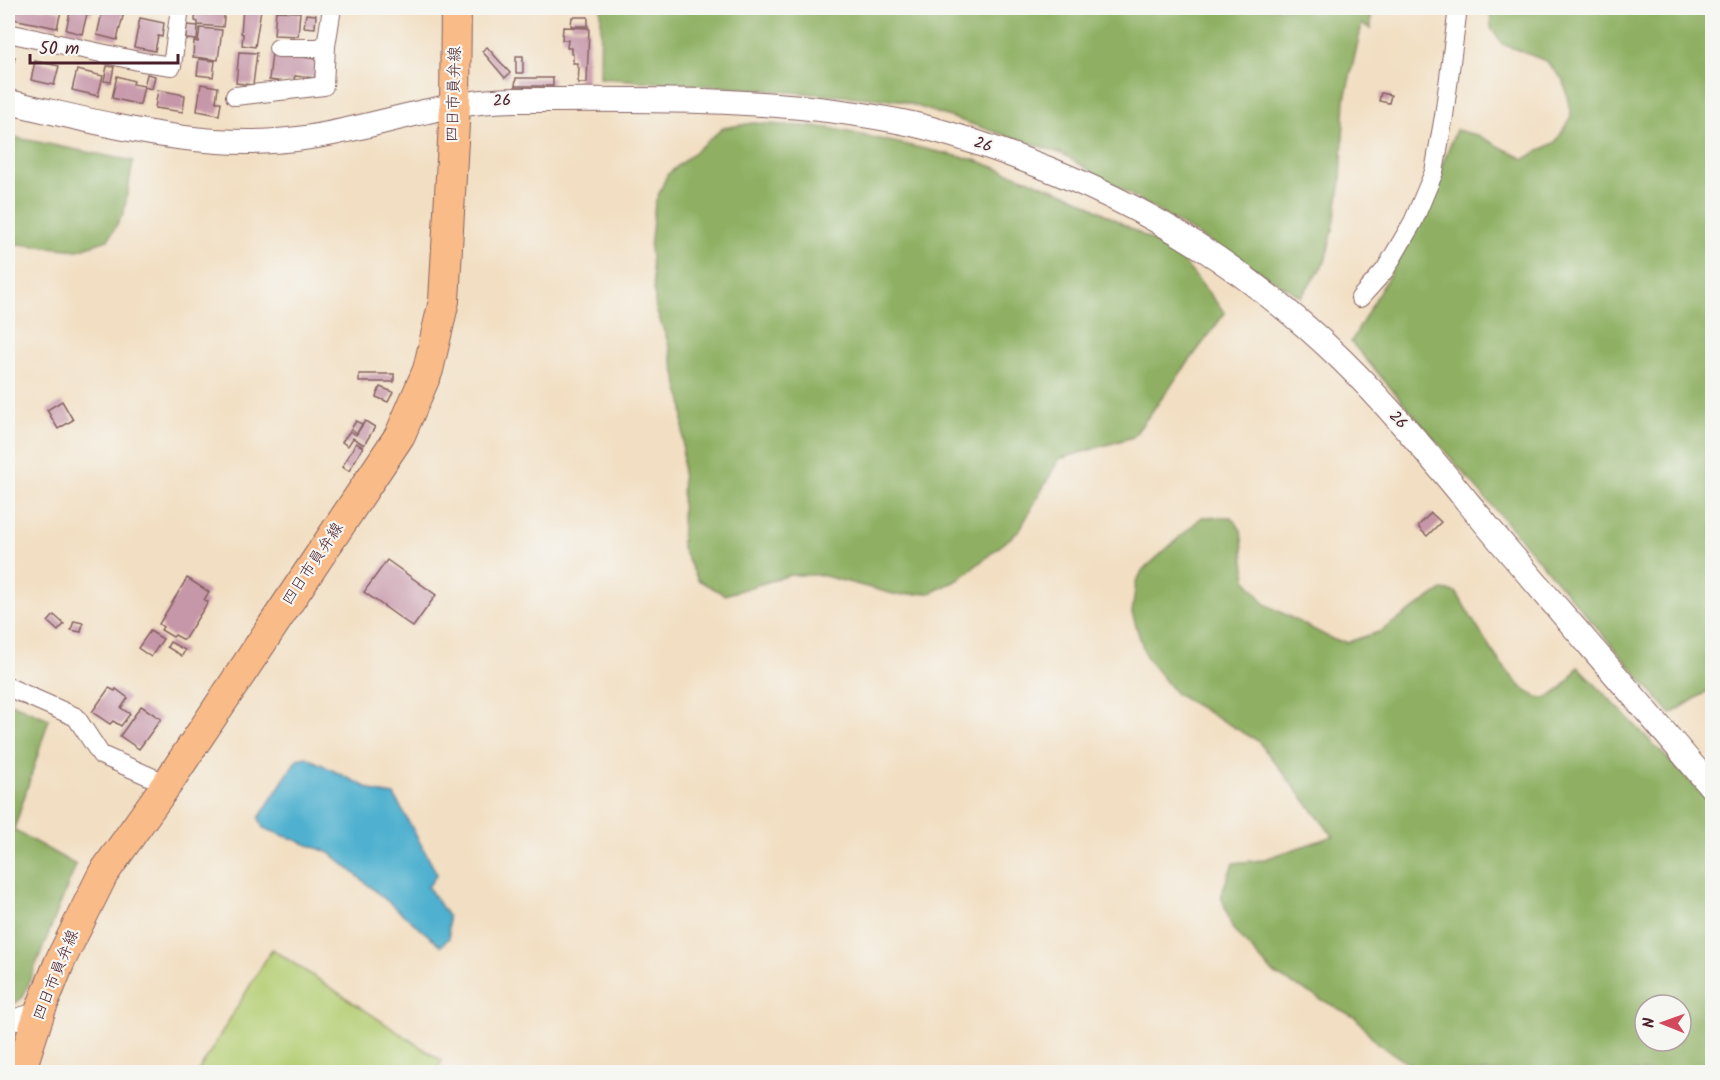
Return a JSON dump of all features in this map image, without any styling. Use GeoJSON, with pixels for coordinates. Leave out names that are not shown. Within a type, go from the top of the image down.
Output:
{"type":"FeatureCollection","features":[{"type":"Feature","properties":{"kind":"main road","name":"四日市員弁線"},"geometry":{"type":"LineString","coordinates":[[20,1072],[40,1011],[76,925],[103,874],[167,784],[400,435],[428,370],[444,301],[455,105],[456,8]]}},
{"type":"Feature","properties":{"kind":"street"},"geometry":{"type":"LineString","coordinates":[[8,33],[142,62],[172,66],[180,8]]}},
{"type":"Feature","properties":{"kind":"street"},"geometry":{"type":"LineString","coordinates":[[235,96],[324,86],[326,46],[332,8]]}},
{"type":"Feature","properties":{"kind":"street"},"geometry":{"type":"LineString","coordinates":[[1360,298],[1385,270],[1402,242],[1434,172],[1458,8]]}},
{"type":"Feature","properties":{"kind":"street"},"geometry":{"type":"LineString","coordinates":[[278,48],[326,46]]}},
{"type":"Feature","properties":{"kind":"street","name":"26"},"geometry":{"type":"LineString","coordinates":[[8,102],[163,137],[224,143],[309,138],[455,105],[508,100],[722,102],[825,110],[913,124],[978,142],[1074,178],[1153,217],[1200,245],[1285,309],[1344,362],[1408,431],[1713,788]]}},
{"type":"Feature","properties":{"kind":"street"},"geometry":{"type":"LineString","coordinates":[[8,687],[76,717],[101,755],[167,784]]}},
{"type":"Feature","properties":{"kind":"street"},"geometry":{"type":"LineString","coordinates":[[8,1025],[19,1017],[40,1011]]}},
{"type":"Feature","properties":{"kind":"green space"},"geometry":{"type":"Polygon","coordinates":[[[601,8],[1371,8],[1371,29],[1362,24],[1345,99],[1341,181],[1325,262],[1301,297],[1063,154],[898,100],[600,78],[601,8]]]}},
{"type":"Feature","properties":{"kind":"green space"},"geometry":{"type":"Polygon","coordinates":[[[1490,8],[1712,8],[1712,688],[1671,714],[1351,342],[1419,223],[1456,130],[1477,135],[1524,159],[1556,142],[1571,116],[1564,81],[1546,61],[1502,44],[1491,28],[1490,8]]]}},
{"type":"Feature","properties":{"kind":"green space"},"geometry":{"type":"Polygon","coordinates":[[[753,123],[830,128],[975,160],[1075,197],[1178,255],[1225,313],[1133,437],[1059,459],[1019,531],[958,580],[930,593],[897,595],[821,575],[790,575],[725,595],[698,580],[682,548],[683,406],[667,339],[656,310],[650,248],[655,203],[667,175],[723,128],[753,123]]]}},
{"type":"Feature","properties":{"kind":"green space"},"geometry":{"type":"Polygon","coordinates":[[[8,136],[133,161],[124,212],[108,240],[78,250],[8,243],[8,136]]]}},
{"type":"Feature","properties":{"kind":"green space"},"geometry":{"type":"Polygon","coordinates":[[[1202,517],[1231,517],[1241,530],[1246,579],[1265,604],[1334,640],[1348,642],[1379,632],[1442,590],[1456,592],[1508,672],[1520,686],[1533,695],[1544,698],[1555,694],[1578,667],[1712,804],[1712,1072],[1421,1072],[1377,1043],[1356,1018],[1274,974],[1232,928],[1221,895],[1233,863],[1262,860],[1333,836],[1258,741],[1176,694],[1146,657],[1132,613],[1136,583],[1142,571],[1202,517]]]}},
{"type":"Feature","properties":{"kind":"green space"},"geometry":{"type":"Polygon","coordinates":[[[8,702],[49,719],[14,830],[76,865],[23,997],[8,1009],[8,702]]]}},
{"type":"Feature","properties":{"kind":"green space"},"geometry":{"type":"Polygon","coordinates":[[[272,949],[442,1061],[436,1072],[198,1072],[272,949]]]}},
{"type":"Feature","properties":{"kind":"water"},"geometry":{"type":"Polygon","coordinates":[[[306,757],[376,792],[394,795],[437,874],[428,887],[448,916],[449,938],[441,946],[330,853],[263,828],[259,818],[297,759],[306,757]]]}},
{"type":"Feature","properties":{"kind":"building"},"geometry":{"type":"Polygon","coordinates":[[[8,8],[52,8],[61,11],[57,28],[8,18],[8,8]]]}},
{"type":"Feature","properties":{"kind":"building"},"geometry":{"type":"Polygon","coordinates":[[[71,8],[93,8],[91,15],[87,14],[82,34],[66,30],[71,8]]]}},
{"type":"Feature","properties":{"kind":"building"},"geometry":{"type":"Polygon","coordinates":[[[103,8],[125,8],[117,40],[97,35],[103,8]]]}},
{"type":"Feature","properties":{"kind":"building"},"geometry":{"type":"Polygon","coordinates":[[[196,8],[225,8],[223,27],[198,25],[195,21],[196,8]]]}},
{"type":"Feature","properties":{"kind":"building"},"geometry":{"type":"Polygon","coordinates":[[[243,8],[261,9],[255,47],[242,45],[243,8]]]}},
{"type":"Feature","properties":{"kind":"building"},"geometry":{"type":"Polygon","coordinates":[[[276,11],[300,12],[298,36],[274,35],[276,11]]]}},
{"type":"Feature","properties":{"kind":"building"},"geometry":{"type":"Polygon","coordinates":[[[306,14],[316,15],[315,28],[304,27],[306,14]]]}},
{"type":"Feature","properties":{"kind":"building"},"geometry":{"type":"Polygon","coordinates":[[[572,17],[588,17],[588,26],[571,26],[572,17]]]}},
{"type":"Feature","properties":{"kind":"building"},"geometry":{"type":"Polygon","coordinates":[[[140,18],[164,23],[162,37],[158,36],[155,51],[134,47],[140,18]]]}},
{"type":"Feature","properties":{"kind":"building"},"geometry":{"type":"Polygon","coordinates":[[[187,25],[198,26],[197,40],[186,39],[187,25]]]}},
{"type":"Feature","properties":{"kind":"building"},"geometry":{"type":"Polygon","coordinates":[[[563,27],[589,28],[587,83],[578,83],[579,68],[577,63],[573,63],[571,48],[567,48],[568,40],[562,40],[563,27]]]}},
{"type":"Feature","properties":{"kind":"building"},"geometry":{"type":"Polygon","coordinates":[[[200,28],[222,30],[218,60],[193,57],[194,41],[198,42],[200,28]]]}},
{"type":"Feature","properties":{"kind":"building"},"geometry":{"type":"Polygon","coordinates":[[[487,47],[510,73],[505,78],[482,51],[487,47]]]}},
{"type":"Feature","properties":{"kind":"building"},"geometry":{"type":"Polygon","coordinates":[[[239,52],[257,53],[253,85],[236,83],[239,52]]]}},
{"type":"Feature","properties":{"kind":"building"},"geometry":{"type":"Polygon","coordinates":[[[272,53],[317,59],[315,78],[295,76],[293,83],[269,80],[272,53]]]}},
{"type":"Feature","properties":{"kind":"building"},"geometry":{"type":"Polygon","coordinates":[[[8,56],[15,57],[10,76],[8,75],[8,56]]]}},
{"type":"Feature","properties":{"kind":"building"},"geometry":{"type":"Polygon","coordinates":[[[516,56],[523,56],[523,73],[516,73],[516,56]]]}},
{"type":"Feature","properties":{"kind":"building"},"geometry":{"type":"Polygon","coordinates":[[[199,59],[215,61],[213,77],[197,75],[199,59]]]}},
{"type":"Feature","properties":{"kind":"building"},"geometry":{"type":"Polygon","coordinates":[[[35,61],[59,66],[54,85],[31,80],[35,61]]]}},
{"type":"Feature","properties":{"kind":"building"},"geometry":{"type":"Polygon","coordinates":[[[107,66],[114,67],[111,82],[104,81],[107,66]]]}},
{"type":"Feature","properties":{"kind":"building"},"geometry":{"type":"Polygon","coordinates":[[[77,70],[103,76],[98,96],[72,90],[77,70]]]}},
{"type":"Feature","properties":{"kind":"building"},"geometry":{"type":"Polygon","coordinates":[[[147,74],[155,76],[152,89],[144,87],[147,74]]]}},
{"type":"Feature","properties":{"kind":"building"},"geometry":{"type":"Polygon","coordinates":[[[117,76],[134,81],[133,84],[144,86],[140,105],[112,98],[117,76]]]}},
{"type":"Feature","properties":{"kind":"building"},"geometry":{"type":"Polygon","coordinates":[[[516,78],[553,78],[553,86],[515,86],[516,78]]]}},
{"type":"Feature","properties":{"kind":"building"},"geometry":{"type":"Polygon","coordinates":[[[201,84],[218,87],[216,102],[221,102],[219,115],[197,111],[201,84]]]}},
{"type":"Feature","properties":{"kind":"building"},"geometry":{"type":"Polygon","coordinates":[[[158,90],[185,95],[183,112],[155,108],[158,90]]]}},
{"type":"Feature","properties":{"kind":"building"},"geometry":{"type":"Polygon","coordinates":[[[1381,93],[1391,95],[1389,103],[1379,101],[1381,93]]]}},
{"type":"Feature","properties":{"kind":"building"},"geometry":{"type":"Polygon","coordinates":[[[359,374],[394,374],[394,382],[359,382],[359,374]]]}},
{"type":"Feature","properties":{"kind":"building"},"geometry":{"type":"Polygon","coordinates":[[[380,387],[393,392],[388,402],[376,397],[380,387]]]}},
{"type":"Feature","properties":{"kind":"building"},"geometry":{"type":"Polygon","coordinates":[[[62,401],[73,420],[58,429],[47,410],[62,401]]]}},
{"type":"Feature","properties":{"kind":"building"},"geometry":{"type":"Polygon","coordinates":[[[356,421],[362,424],[357,433],[351,429],[356,421]]]}},
{"type":"Feature","properties":{"kind":"building"},"geometry":{"type":"Polygon","coordinates":[[[365,421],[375,427],[364,445],[353,438],[348,446],[342,442],[350,431],[356,435],[365,421]]]}},
{"type":"Feature","properties":{"kind":"building"},"geometry":{"type":"Polygon","coordinates":[[[356,443],[363,447],[349,471],[342,467],[356,443]]]}},
{"type":"Feature","properties":{"kind":"building"},"geometry":{"type":"Polygon","coordinates":[[[1431,513],[1441,522],[1427,536],[1419,525],[1431,513]]]}},
{"type":"Feature","properties":{"kind":"building"},"geometry":{"type":"Polygon","coordinates":[[[387,560],[436,595],[413,627],[364,592],[387,560]]]}},
{"type":"Feature","properties":{"kind":"building"},"geometry":{"type":"Polygon","coordinates":[[[187,578],[209,592],[204,600],[208,602],[184,640],[161,630],[163,627],[159,624],[187,578]]]}},
{"type":"Feature","properties":{"kind":"building"},"geometry":{"type":"Polygon","coordinates":[[[54,615],[64,624],[58,631],[48,622],[54,615]]]}},
{"type":"Feature","properties":{"kind":"building"},"geometry":{"type":"Polygon","coordinates":[[[74,621],[83,623],[81,632],[71,630],[74,621]]]}},
{"type":"Feature","properties":{"kind":"building"},"geometry":{"type":"Polygon","coordinates":[[[150,631],[163,639],[151,657],[138,648],[150,631]]]}},
{"type":"Feature","properties":{"kind":"building"},"geometry":{"type":"Polygon","coordinates":[[[170,642],[185,650],[182,656],[167,647],[170,642]]]}},
{"type":"Feature","properties":{"kind":"building"},"geometry":{"type":"Polygon","coordinates":[[[109,688],[115,691],[116,689],[128,698],[121,708],[130,714],[121,726],[113,721],[110,724],[92,712],[109,688]]]}},
{"type":"Feature","properties":{"kind":"building"},"geometry":{"type":"Polygon","coordinates":[[[141,706],[161,719],[139,749],[120,736],[141,706]]]}}]}
